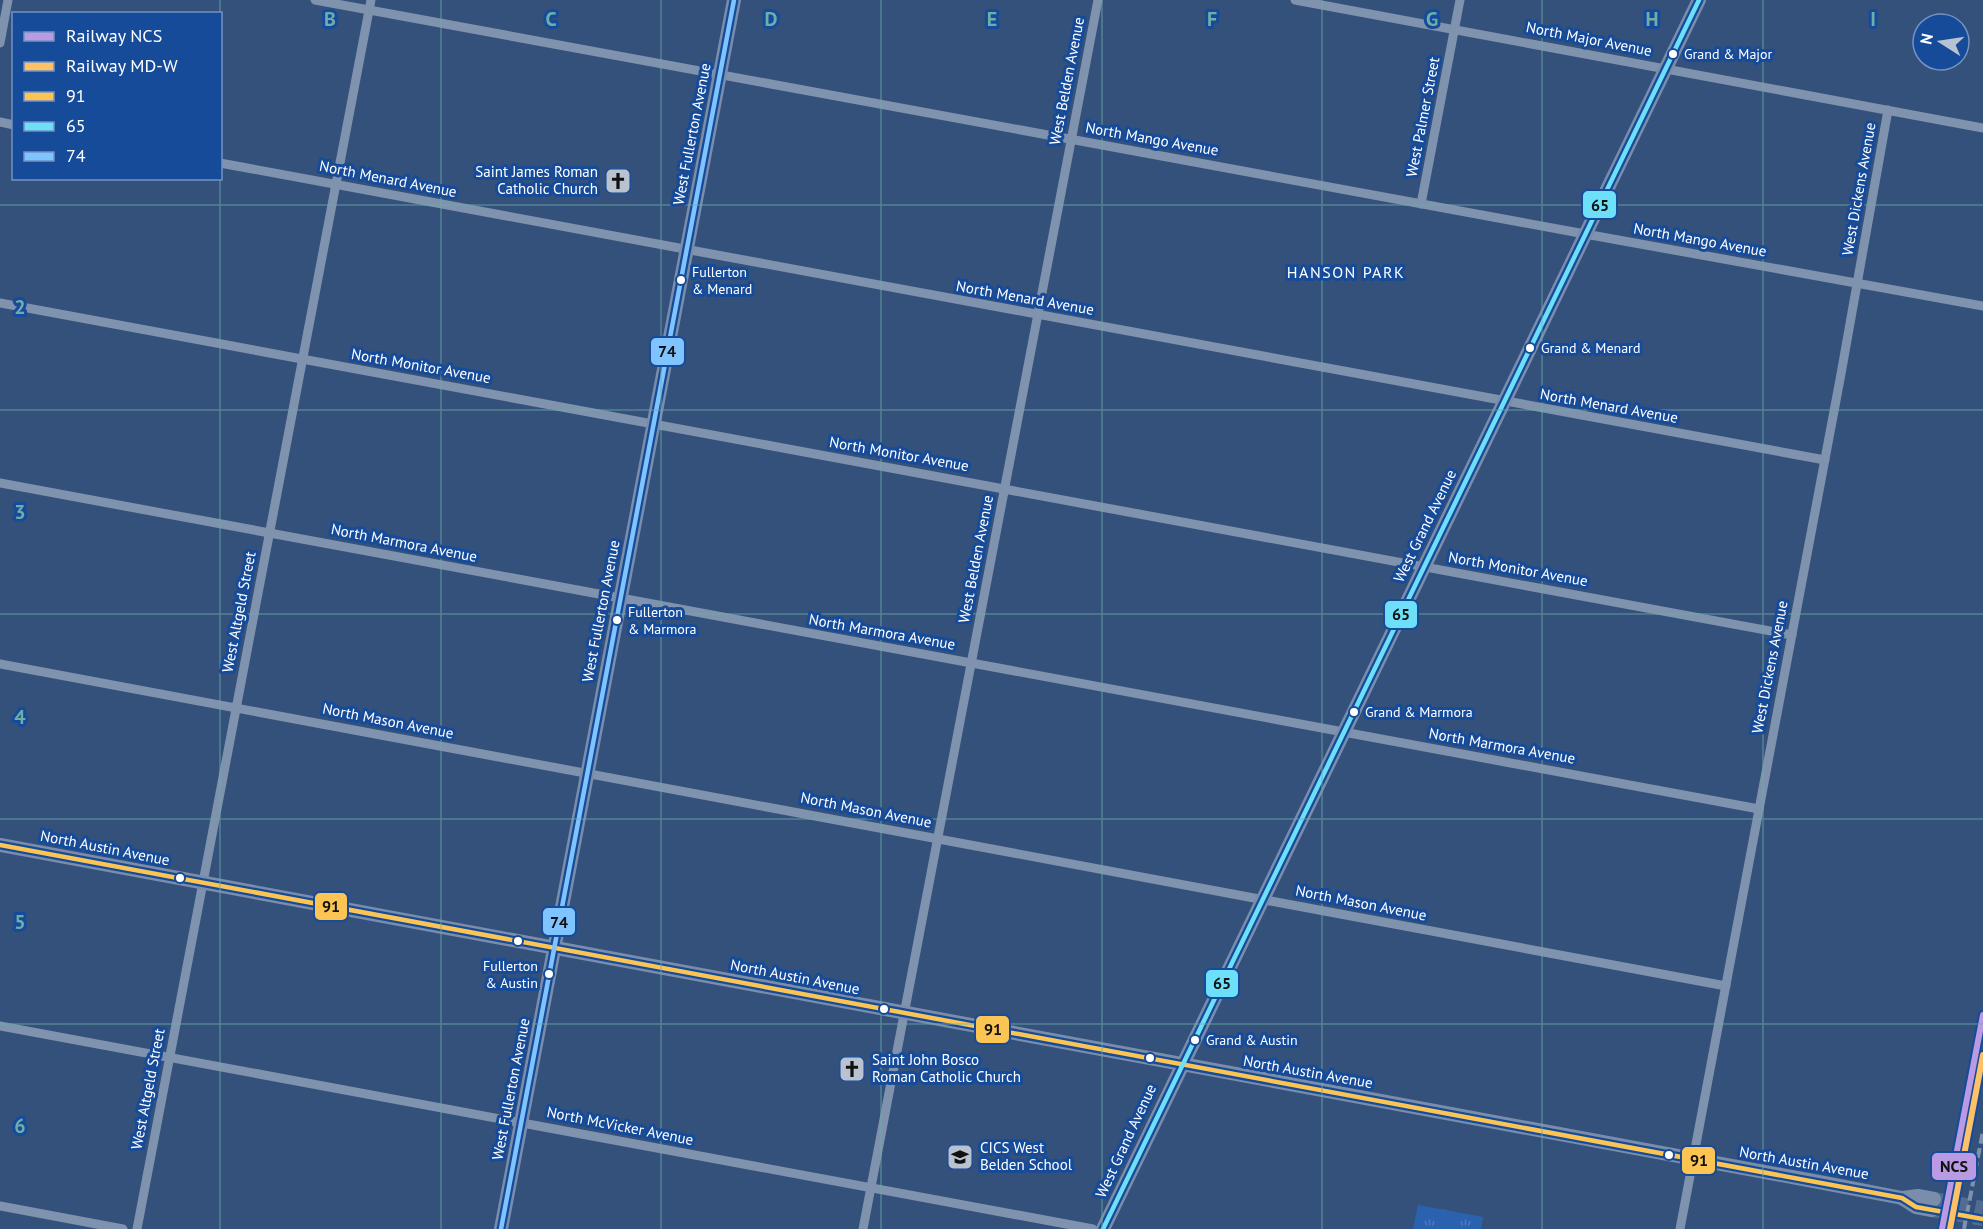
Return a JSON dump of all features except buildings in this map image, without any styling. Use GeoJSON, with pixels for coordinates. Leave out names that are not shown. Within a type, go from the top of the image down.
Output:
{"type":"FeatureCollection","features":[{"type":"Feature","properties":{"kind":"main road","name":"West Fullerton Avenue"},"geometry":{"type":"LineString","coordinates":[[501,1229],[734,0]]}},
{"type":"Feature","properties":{"kind":"main road","name":"West Grand Avenue"},"geometry":{"type":"LineString","coordinates":[[1103,1229],[1180,1065],[1699,0]]}},
{"type":"Feature","properties":{"kind":"main road","name":"North Austin Avenue"},"geometry":{"type":"LineString","coordinates":[[0,845],[1902,1198],[1916,1207],[1933,1204]]}},
{"type":"Feature","properties":{"kind":"street"},"geometry":{"type":"LineString","coordinates":[[0,43],[8,0]]}},
{"type":"Feature","properties":{"kind":"street","name":"North Mango Avenue"},"geometry":{"type":"LineString","coordinates":[[315,0],[370,5],[720,75],[1983,306]]}},
{"type":"Feature","properties":{"kind":"street","name":"West Belden Avenue"},"geometry":{"type":"LineString","coordinates":[[863,1229],[1098,0]]}},
{"type":"Feature","properties":{"kind":"street","name":"North Major Avenue"},"geometry":{"type":"LineString","coordinates":[[1295,0],[1983,128]]}},
{"type":"Feature","properties":{"kind":"street","name":"West Palmer Street"},"geometry":{"type":"LineString","coordinates":[[1421,204],[1460,0]]}},
{"type":"Feature","properties":{"kind":"street","name":"West Altgeld Street"},"geometry":{"type":"LineString","coordinates":[[137,1229],[370,5]]}},
{"type":"Feature","properties":{"kind":"street","name":"West Dickens Avenue"},"geometry":{"type":"LineString","coordinates":[[1680,1229],[1888,110]]}},
{"type":"Feature","properties":{"kind":"street","name":"North Menard Avenue"},"geometry":{"type":"LineString","coordinates":[[222,163],[1824,460]]}},
{"type":"Feature","properties":{"kind":"street","name":"North Monitor Avenue"},"geometry":{"type":"LineString","coordinates":[[0,303],[1792,635]]}},
{"type":"Feature","properties":{"kind":"street","name":"North Marmora Avenue"},"geometry":{"type":"LineString","coordinates":[[0,483],[1759,809]]}},
{"type":"Feature","properties":{"kind":"street","name":"North Mason Avenue"},"geometry":{"type":"LineString","coordinates":[[0,664],[1726,986]]}},
{"type":"Feature","properties":{"kind":"street","name":"North McVicker Avenue"},"geometry":{"type":"LineString","coordinates":[[0,1026],[1093,1229]]}},
{"type":"Feature","properties":{"kind":"street"},"geometry":{"type":"LineString","coordinates":[[0,1206],[123,1229]]}},
{"type":"Feature","properties":{"kind":"green space"},"geometry":{"type":"Polygon","coordinates":[[[1418,1205],[1483,1217],[1481,1229],[1413,1229],[1418,1205]]]}},
{"type":"Feature","properties":{"kind":"tunnel"},"geometry":{"type":"LineString","coordinates":[[1934,1199],[1983,1208]]}},
{"type":"Feature","properties":{"kind":"tunnel"},"geometry":{"type":"LineString","coordinates":[[1932,1210],[1983,1219]]}},
{"type":"Feature","properties":{"kind":"railway"},"geometry":{"type":"LineString","coordinates":[[1949,1229],[1983,1054]]}},
{"type":"Feature","properties":{"kind":"railway"},"geometry":{"type":"LineString","coordinates":[[1964,1229],[1983,1131]]}},
{"type":"Feature","properties":{"kind":"rail line","name":"NCS"},"geometry":{"type":"LineString","coordinates":[[1942,1229],[1983,1015]]}},
{"type":"Feature","properties":{"kind":"rail line","name":"MD-W"},"geometry":{"type":"LineString","coordinates":[[1950,1229],[1983,1055]]}},
{"type":"Feature","properties":{"kind":"transit line","name":"74"},"geometry":{"type":"LineString","coordinates":[[501,1229],[734,0]]}},
{"type":"Feature","properties":{"kind":"transit line","name":"65"},"geometry":{"type":"LineString","coordinates":[[1103,1229],[1699,0]]}},
{"type":"Feature","properties":{"kind":"transit line","name":"91"},"geometry":{"type":"LineString","coordinates":[[0,845],[1902,1198],[1916,1207],[1983,1219]]}},
{"type":"Feature","properties":{"kind":"place","name":"Grand & Major"},"geometry":{"type":"Point","coordinates":[1673,54]}},
{"type":"Feature","properties":{"kind":"place","name":"Saint James Roman Catholic Church"},"geometry":{"type":"Point","coordinates":[618,181]}},
{"type":"Feature","properties":{"kind":"place","name":"Fullerton & Menard"},"geometry":{"type":"Point","coordinates":[681,280]}},
{"type":"Feature","properties":{"kind":"place","name":"Grand & Menard"},"geometry":{"type":"Point","coordinates":[1530,348]}},
{"type":"Feature","properties":{"kind":"place","name":"Fullerton & Marmora"},"geometry":{"type":"Point","coordinates":[617,620]}},
{"type":"Feature","properties":{"kind":"place","name":"Grand & Marmora"},"geometry":{"type":"Point","coordinates":[1354,712]}},
{"type":"Feature","properties":{"kind":"place","name":"Fullerton & Austin"},"geometry":{"type":"Point","coordinates":[549,974]}},
{"type":"Feature","properties":{"kind":"place","name":"Grand & Austin"},"geometry":{"type":"Point","coordinates":[1195,1040]}},
{"type":"Feature","properties":{"kind":"place","name":"Saint John Bosco Roman Catholic Church"},"geometry":{"type":"Point","coordinates":[852,1069]}},
{"type":"Feature","properties":{"kind":"place","name":"CICS West Belden School"},"geometry":{"type":"Point","coordinates":[960,1157]}},
{"type":"Feature","properties":{"kind":"district","name":"HANSON PARK"},"geometry":{"type":"Point","coordinates":[1346,272]}}]}
